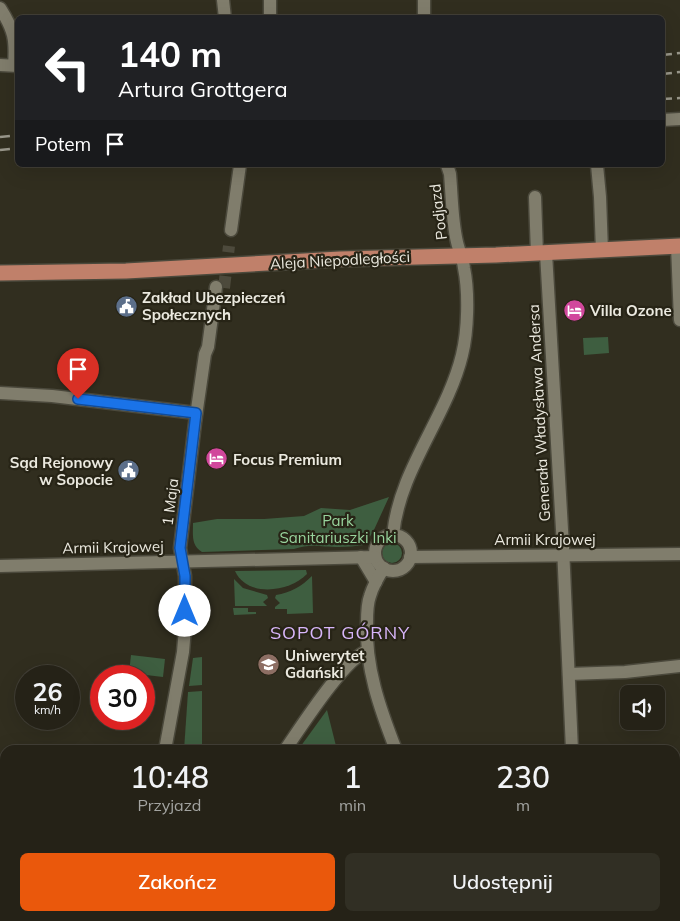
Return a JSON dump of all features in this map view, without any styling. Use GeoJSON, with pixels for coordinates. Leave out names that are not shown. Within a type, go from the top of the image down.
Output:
{"type":"FeatureCollection","features":[{"type":"Feature","properties":{"kind":"main road","name":"Aleja Niepodległości"},"geometry":{"type":"LineString","coordinates":[[0,273],[126,271],[340,259],[541,254],[679,246]]}},
{"type":"Feature","properties":{"kind":"street"},"geometry":{"type":"LineString","coordinates":[[223,0],[225,15]]}},
{"type":"Feature","properties":{"kind":"street"},"geometry":{"type":"LineString","coordinates":[[270,0],[270,15]]}},
{"type":"Feature","properties":{"kind":"street"},"geometry":{"type":"LineString","coordinates":[[424,1],[424,15]]}},
{"type":"Feature","properties":{"kind":"street"},"geometry":{"type":"LineString","coordinates":[[0,8],[8,20],[15,39]]}},
{"type":"Feature","properties":{"kind":"street"},"geometry":{"type":"LineString","coordinates":[[0,65],[15,65]]}},
{"type":"Feature","properties":{"kind":"street"},"geometry":{"type":"LineString","coordinates":[[665,120],[680,119]]}},
{"type":"Feature","properties":{"kind":"street"},"geometry":{"type":"LineString","coordinates":[[231,230],[240,167]]}},
{"type":"Feature","properties":{"kind":"street","name":"Podjazd"},"geometry":{"type":"LineString","coordinates":[[393,535],[398,506],[450,389],[462,354],[466,312],[464,268],[457,242],[448,167]]}},
{"type":"Feature","properties":{"kind":"street"},"geometry":{"type":"LineString","coordinates":[[597,167],[602,250]]}},
{"type":"Feature","properties":{"kind":"street","name":"Generała Władysława Andersa"},"geometry":{"type":"LineString","coordinates":[[535,197],[564,556],[572,745]]}},
{"type":"Feature","properties":{"kind":"street"},"geometry":{"type":"LineString","coordinates":[[679,246],[680,320]]}},
{"type":"Feature","properties":{"kind":"street","name":"1 Maja"},"geometry":{"type":"LineString","coordinates":[[166,745],[181,665],[184,636],[185,576],[180,548],[196,413],[216,288]]}},
{"type":"Feature","properties":{"kind":"street"},"geometry":{"type":"LineString","coordinates":[[0,393],[52,396],[196,413]]}},
{"type":"Feature","properties":{"kind":"street"},"geometry":{"type":"LineString","coordinates":[[393,535],[405,539],[411,550],[410,556],[408,563],[403,568],[390,571],[380,565],[375,551],[383,538],[393,535]]}},
{"type":"Feature","properties":{"kind":"street","name":"Armii Krajowej"},"geometry":{"type":"LineString","coordinates":[[410,556],[680,554]]}},
{"type":"Feature","properties":{"kind":"street"},"geometry":{"type":"LineString","coordinates":[[361,557],[376,582]]}},
{"type":"Feature","properties":{"kind":"street","name":"Armii Krajowej"},"geometry":{"type":"LineString","coordinates":[[0,566],[376,557]]}},
{"type":"Feature","properties":{"kind":"street"},"geometry":{"type":"LineString","coordinates":[[384,568],[367,604],[367,651],[384,720],[394,745]]}},
{"type":"Feature","properties":{"kind":"street"},"geometry":{"type":"LineString","coordinates":[[288,745],[346,668],[359,654],[367,651]]}},
{"type":"Feature","properties":{"kind":"street"},"geometry":{"type":"LineString","coordinates":[[569,674],[625,672],[680,666]]}},
{"type":"Feature","properties":{"kind":"green space"},"geometry":{"type":"Polygon","coordinates":[[[608,337],[609,353],[584,355],[583,338],[608,337]]]}},
{"type":"Feature","properties":{"kind":"green space","name":"Park Sanitariuszki Inki"},"geometry":{"type":"Polygon","coordinates":[[[389,497],[373,532],[364,545],[202,552],[198,549],[193,539],[193,523],[217,519],[264,519],[304,516],[321,508],[350,510],[389,497]]]}},
{"type":"Feature","properties":{"kind":"green space"},"geometry":{"type":"Polygon","coordinates":[[[392,543],[399,546],[402,553],[399,560],[392,563],[385,560],[382,553],[385,546],[392,543]]]}},
{"type":"Feature","properties":{"kind":"green space"},"geometry":{"type":"Polygon","coordinates":[[[306,570],[307,574],[300,580],[280,588],[269,589],[259,589],[249,585],[241,580],[235,571],[306,570]]]}},
{"type":"Feature","properties":{"kind":"green space"},"geometry":{"type":"Polygon","coordinates":[[[312,576],[313,613],[287,614],[287,609],[275,609],[280,603],[275,598],[276,595],[296,588],[312,576]]]}},
{"type":"Feature","properties":{"kind":"green space"},"geometry":{"type":"Polygon","coordinates":[[[234,579],[243,588],[267,595],[268,598],[263,602],[267,606],[235,606],[234,579]]]}},
{"type":"Feature","properties":{"kind":"green space"},"geometry":{"type":"Polygon","coordinates":[[[233,608],[248,608],[248,612],[256,612],[256,614],[234,615],[233,608]]]}},
{"type":"Feature","properties":{"kind":"green space"},"geometry":{"type":"Polygon","coordinates":[[[131,655],[165,659],[163,677],[155,676],[155,665],[130,665],[131,655]]]}},
{"type":"Feature","properties":{"kind":"green space"},"geometry":{"type":"Polygon","coordinates":[[[202,657],[202,685],[189,686],[193,658],[202,657]]]}},
{"type":"Feature","properties":{"kind":"green space"},"geometry":{"type":"Polygon","coordinates":[[[202,691],[202,745],[184,745],[188,692],[202,691]]]}},
{"type":"Feature","properties":{"kind":"green space"},"geometry":{"type":"Polygon","coordinates":[[[327,710],[336,745],[302,745],[327,710]]]}},
{"type":"Feature","properties":{"kind":"tunnel"},"geometry":{"type":"LineString","coordinates":[[224,288],[229,246]]}},
{"type":"Feature","properties":{"kind":"railway"},"geometry":{"type":"LineString","coordinates":[[665,55],[680,53]]}},
{"type":"Feature","properties":{"kind":"railway"},"geometry":{"type":"LineString","coordinates":[[665,74],[680,72]]}},
{"type":"Feature","properties":{"kind":"railway"},"geometry":{"type":"LineString","coordinates":[[665,99],[680,98]]}},
{"type":"Feature","properties":{"kind":"railway"},"geometry":{"type":"LineString","coordinates":[[0,137],[15,135]]}},
{"type":"Feature","properties":{"kind":"railway"},"geometry":{"type":"LineString","coordinates":[[0,150],[15,148]]}},
{"type":"Feature","properties":{"kind":"place","name":"Zakład Ubezpieczeń Społecznych"},"geometry":{"type":"Point","coordinates":[126,306]}},
{"type":"Feature","properties":{"kind":"place","name":"Villa Ozone"},"geometry":{"type":"Point","coordinates":[574,310]}},
{"type":"Feature","properties":{"kind":"place","name":"Focus Premium"},"geometry":{"type":"Point","coordinates":[217,459]}},
{"type":"Feature","properties":{"kind":"place","name":"Sąd Rejonowy w Sopocie"},"geometry":{"type":"Point","coordinates":[129,471]}},
{"type":"Feature","properties":{"kind":"place","name":"Uniwerytet Gdański"},"geometry":{"type":"Point","coordinates":[269,664]}},
{"type":"Feature","properties":{"kind":"district","name":"SOPOT GÓRNY"},"geometry":{"type":"Point","coordinates":[340,632]}},
{"type":"Feature","properties":{"kind":"route"},"geometry":{"type":"LineString","coordinates":[[78,399],[196,413],[180,548],[185,576],[185,611]]}}]}
